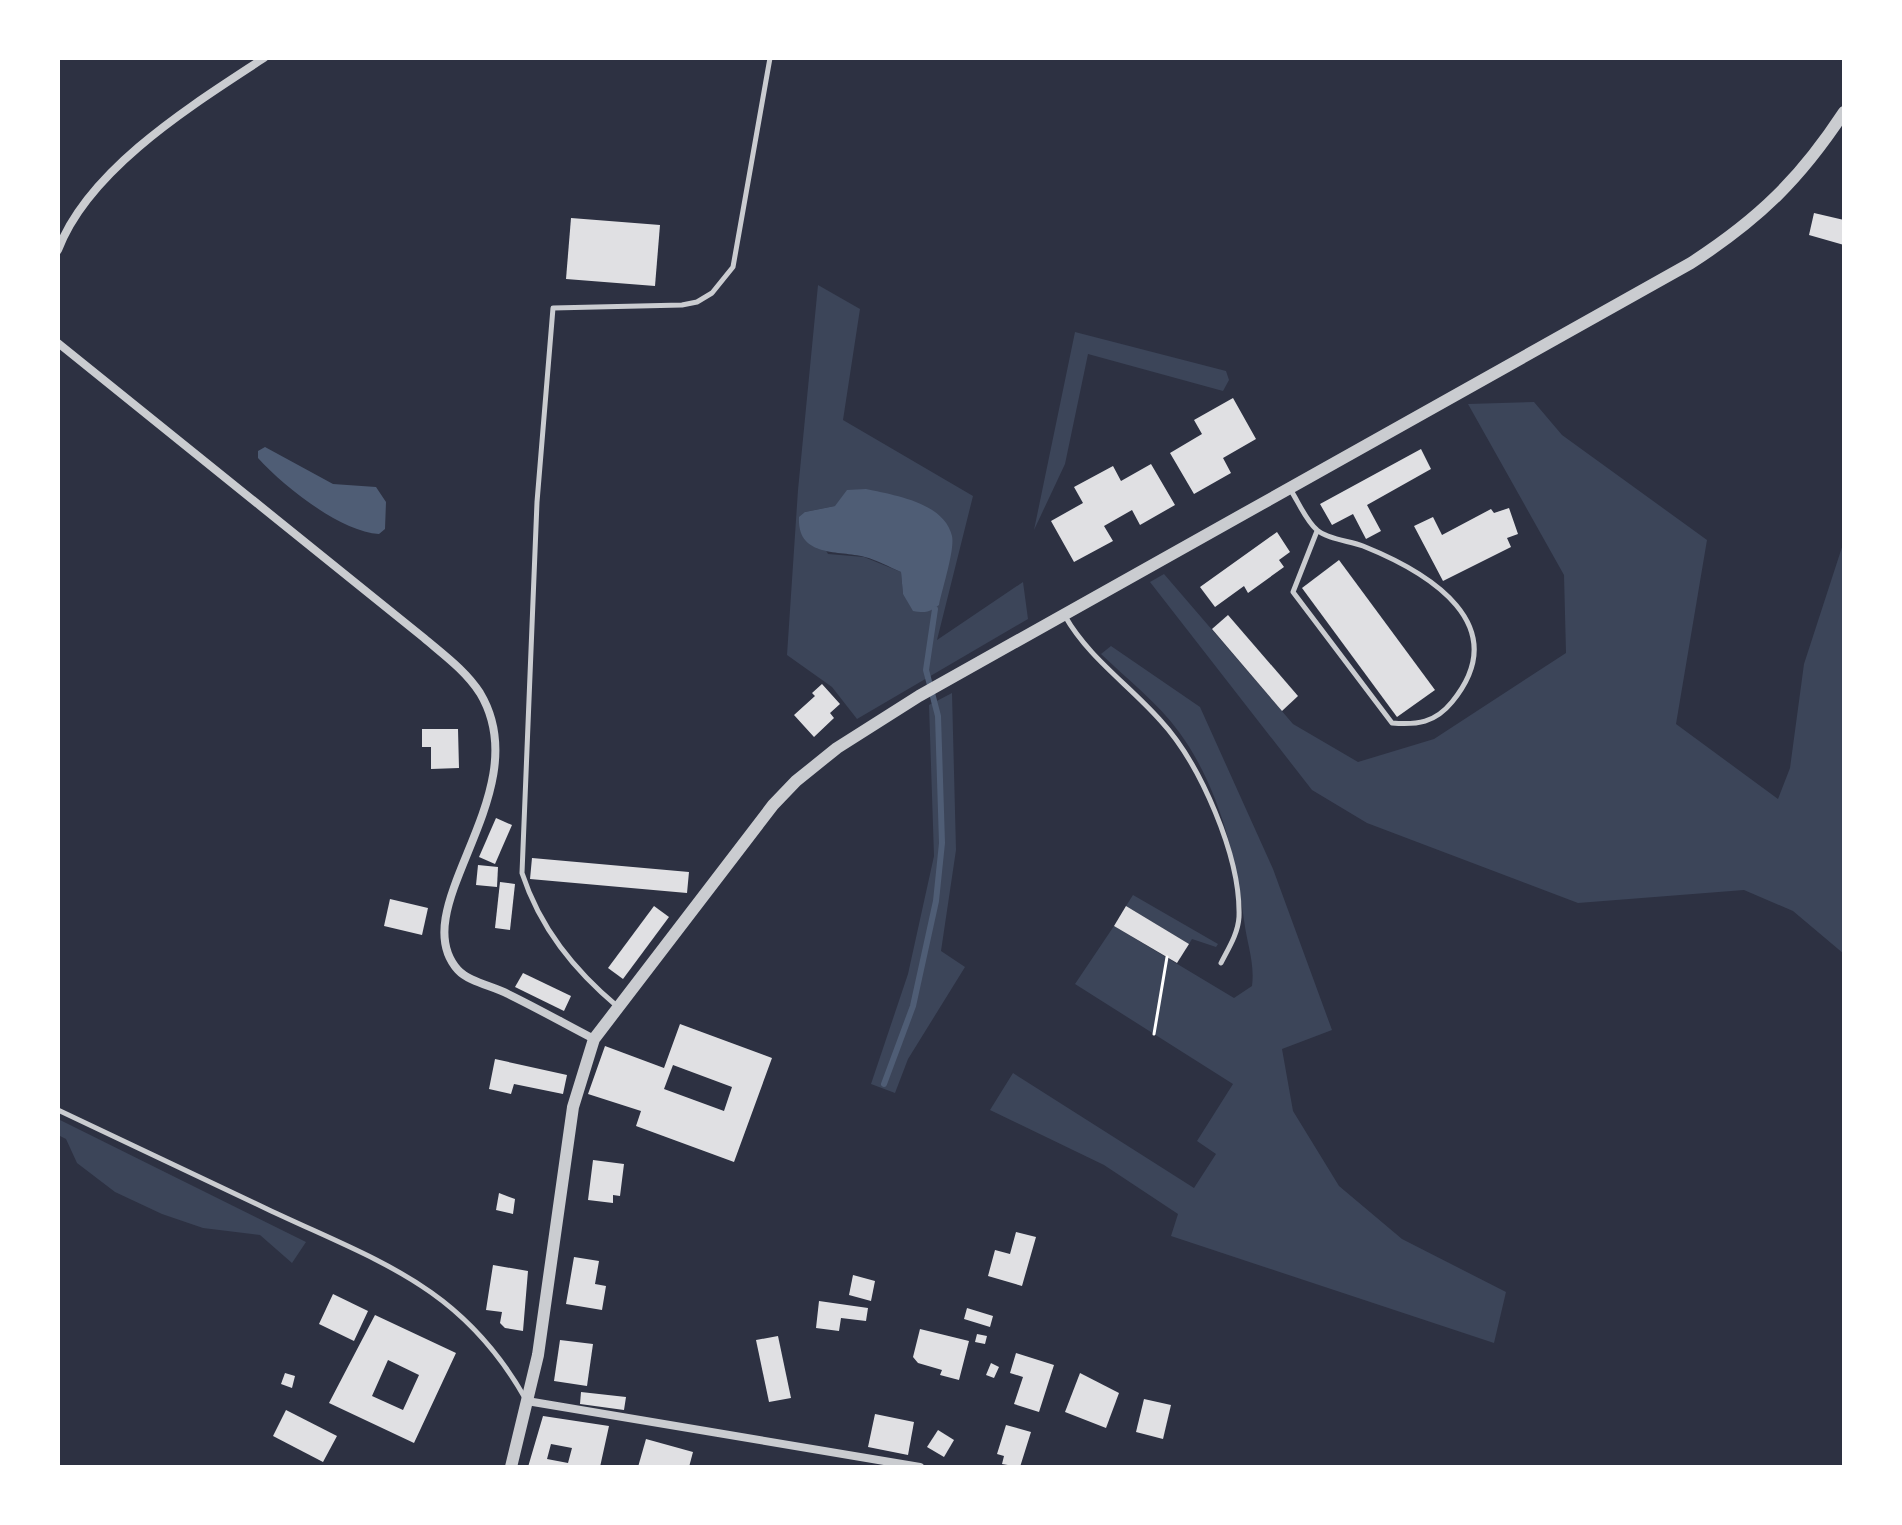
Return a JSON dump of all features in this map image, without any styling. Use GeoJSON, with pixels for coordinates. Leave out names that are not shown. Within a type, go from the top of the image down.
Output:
{"type":"FeatureCollection","features":[{"type":"Feature","properties":{"kind":"street"},"geometry":{"type":"LineString","coordinates":[[58,250],[89,200],[122,163],[163,129],[264,58]]}},
{"type":"Feature","properties":{"kind":"street"},"geometry":{"type":"LineString","coordinates":[[511,1467],[538,1355],[573,1107],[594,1039],[788,789],[837,748],[919,696],[1654,286],[1727,240],[1782,195],[1816,154],[1844,112]]}},
{"type":"Feature","properties":{"kind":"street"},"geometry":{"type":"LineString","coordinates":[[58,343],[424,638],[460,668],[480,693],[491,716],[496,748],[491,793],[449,900],[443,940],[449,958],[462,974],[594,1039]]}},
{"type":"Feature","properties":{"kind":"street"},"geometry":{"type":"LineString","coordinates":[[527,1401],[920,1467]]}},
{"type":"Feature","properties":{"kind":"lane"},"geometry":{"type":"LineString","coordinates":[[618,1007],[588,982],[558,946],[531,902],[522,873],[537,502],[553,308],[682,305],[697,302],[725,282],[738,253],[751,154],[770,58]]}},
{"type":"Feature","properties":{"kind":"lane"},"geometry":{"type":"LineString","coordinates":[[1290,488],[1317,531],[1408,565],[1454,601],[1461,611],[1476,646],[1468,682],[1444,711],[1419,725],[1392,723],[1293,592],[1317,531]]}},
{"type":"Feature","properties":{"kind":"lane"},"geometry":{"type":"LineString","coordinates":[[1064,615],[1097,658],[1174,736],[1200,779],[1228,855],[1239,918],[1233,940],[1221,963]]}},
{"type":"Feature","properties":{"kind":"lane"},"geometry":{"type":"LineString","coordinates":[[58,1110],[413,1277],[482,1334],[507,1365],[527,1401]]}},
{"type":"Feature","properties":{"kind":"path"},"geometry":{"type":"LineString","coordinates":[[1154,1034],[1167,957]]}},
{"type":"Feature","properties":{"kind":"shaded area"},"geometry":{"type":"Polygon","coordinates":[[[818,285],[860,309],[843,420],[973,496],[937,640],[1023,582],[1028,619],[857,719],[832,687],[787,655],[798,490],[818,285]],[[835,506],[805,512],[828,554],[864,557],[901,572],[903,594],[939,605],[835,506]]]}},
{"type":"Feature","properties":{"kind":"shaded area"},"geometry":{"type":"Polygon","coordinates":[[[1075,332],[1226,371],[1229,380],[1223,391],[1088,354],[1065,464],[1034,530],[1075,332]]]}},
{"type":"Feature","properties":{"kind":"shaded area"},"geometry":{"type":"Polygon","coordinates":[[[1534,402],[1562,435],[1707,540],[1676,724],[1778,799],[1790,768],[1804,664],[1844,541],[1844,954],[1793,911],[1744,890],[1578,903],[1367,823],[1312,790],[1150,582],[1164,574],[1293,724],[1358,762],[1434,739],[1566,653],[1564,575],[1468,404],[1534,402]]]}},
{"type":"Feature","properties":{"kind":"shaded area"},"geometry":{"type":"Polygon","coordinates":[[[265,447],[333,484],[376,487],[386,502],[385,529],[379,534],[364,531],[314,506],[258,458],[258,451],[265,447]]]}},
{"type":"Feature","properties":{"kind":"shaded area"},"geometry":{"type":"Polygon","coordinates":[[[866,489],[916,502],[939,515],[947,524],[952,536],[952,550],[939,605],[932,610],[913,611],[903,594],[901,572],[865,557],[821,550],[805,540],[799,517],[805,512],[835,506],[847,490],[866,489]]]}},
{"type":"Feature","properties":{"kind":"shaded area"},"geometry":{"type":"Polygon","coordinates":[[[1111,646],[1200,707],[1273,869],[1332,1030],[1282,1049],[1293,1111],[1339,1186],[1402,1239],[1506,1292],[1494,1343],[1171,1236],[1178,1214],[1104,1165],[990,1110],[1013,1073],[1194,1188],[1216,1154],[1197,1141],[1233,1084],[1075,984],[1114,926],[1234,998],[1252,986],[1253,978],[1236,871],[1215,798],[1193,753],[1171,721],[1101,654],[1111,646]]]}},
{"type":"Feature","properties":{"kind":"shaded area"},"geometry":{"type":"Polygon","coordinates":[[[952,693],[956,850],[941,951],[965,967],[908,1059],[895,1093],[871,1084],[908,974],[934,856],[929,705],[952,693]]]}},
{"type":"Feature","properties":{"kind":"shaded area"},"geometry":{"type":"Polygon","coordinates":[[[1133,895],[1218,944],[1216,947],[1192,939],[1189,944],[1126,906],[1133,895]]]}},
{"type":"Feature","properties":{"kind":"shaded area"},"geometry":{"type":"Polygon","coordinates":[[[58,1119],[306,1242],[292,1263],[260,1235],[203,1228],[162,1214],[115,1192],[77,1163],[66,1139],[58,1135],[58,1119]]]}},
{"type":"Feature","properties":{"kind":"building"},"geometry":{"type":"Polygon","coordinates":[[[1814,213],[1844,220],[1844,245],[1809,235],[1814,213]]]}},
{"type":"Feature","properties":{"kind":"building"},"geometry":{"type":"Polygon","coordinates":[[[571,218],[660,225],[655,286],[566,279],[571,218]]]}},
{"type":"Feature","properties":{"kind":"building"},"geometry":{"type":"Polygon","coordinates":[[[1233,398],[1256,439],[1223,458],[1231,473],[1194,494],[1170,453],[1202,434],[1194,420],[1233,398]]]}},
{"type":"Feature","properties":{"kind":"building"},"geometry":{"type":"Polygon","coordinates":[[[1421,449],[1431,469],[1367,505],[1381,531],[1366,539],[1353,514],[1332,525],[1320,504],[1421,449]]]}},
{"type":"Feature","properties":{"kind":"building"},"geometry":{"type":"Polygon","coordinates":[[[1151,464],[1175,505],[1140,525],[1132,510],[1104,526],[1113,541],[1074,562],[1051,521],[1083,503],[1074,487],[1113,466],[1121,481],[1151,464]]]}},
{"type":"Feature","properties":{"kind":"building"},"geometry":{"type":"Polygon","coordinates":[[[1509,508],[1518,534],[1507,538],[1511,547],[1443,581],[1414,526],[1433,517],[1442,535],[1491,509],[1494,513],[1509,508]]]}},
{"type":"Feature","properties":{"kind":"building"},"geometry":{"type":"Polygon","coordinates":[[[1277,532],[1290,552],[1279,560],[1284,567],[1248,593],[1244,586],[1215,607],[1200,587],[1277,532]]]}},
{"type":"Feature","properties":{"kind":"building"},"geometry":{"type":"Polygon","coordinates":[[[1339,560],[1435,690],[1397,717],[1302,588],[1339,560]]]}},
{"type":"Feature","properties":{"kind":"building"},"geometry":{"type":"Polygon","coordinates":[[[1228,615],[1298,696],[1282,711],[1212,629],[1228,615]]]}},
{"type":"Feature","properties":{"kind":"building"},"geometry":{"type":"Polygon","coordinates":[[[822,684],[840,704],[830,713],[834,718],[814,737],[794,715],[815,696],[812,693],[822,684]]]}},
{"type":"Feature","properties":{"kind":"building"},"geometry":{"type":"Polygon","coordinates":[[[422,729],[458,729],[459,768],[431,769],[431,747],[422,747],[422,729]]]}},
{"type":"Feature","properties":{"kind":"building"},"geometry":{"type":"Polygon","coordinates":[[[496,818],[512,825],[495,864],[479,857],[496,818]]]}},
{"type":"Feature","properties":{"kind":"building"},"geometry":{"type":"Polygon","coordinates":[[[532,858],[689,872],[687,893],[530,879],[532,858]]]}},
{"type":"Feature","properties":{"kind":"building"},"geometry":{"type":"Polygon","coordinates":[[[478,865],[498,867],[497,887],[476,885],[478,865]]]}},
{"type":"Feature","properties":{"kind":"building"},"geometry":{"type":"Polygon","coordinates":[[[500,882],[515,884],[510,930],[495,928],[500,882]]]}},
{"type":"Feature","properties":{"kind":"building"},"geometry":{"type":"Polygon","coordinates":[[[390,899],[428,908],[422,935],[384,926],[390,899]]]}},
{"type":"Feature","properties":{"kind":"building"},"geometry":{"type":"Polygon","coordinates":[[[654,906],[669,917],[623,979],[608,968],[654,906]]]}},
{"type":"Feature","properties":{"kind":"building"},"geometry":{"type":"Polygon","coordinates":[[[1126,906],[1189,944],[1177,963],[1114,926],[1126,906]]]}},
{"type":"Feature","properties":{"kind":"building"},"geometry":{"type":"Polygon","coordinates":[[[523,973],[571,996],[564,1011],[515,987],[523,973]]]}},
{"type":"Feature","properties":{"kind":"building"},"geometry":{"type":"Polygon","coordinates":[[[680,1024],[772,1058],[734,1162],[636,1126],[641,1111],[588,1094],[605,1046],[664,1068],[680,1024]],[[673,1065],[664,1089],[724,1111],[732,1087],[673,1065]]]}},
{"type":"Feature","properties":{"kind":"building"},"geometry":{"type":"Polygon","coordinates":[[[495,1059],[567,1075],[563,1094],[514,1084],[511,1094],[489,1089],[495,1059]]]}},
{"type":"Feature","properties":{"kind":"building"},"geometry":{"type":"Polygon","coordinates":[[[593,1160],[624,1164],[620,1196],[613,1195],[613,1203],[588,1200],[593,1160]]]}},
{"type":"Feature","properties":{"kind":"building"},"geometry":{"type":"Polygon","coordinates":[[[499,1193],[515,1199],[513,1214],[496,1210],[499,1193]]]}},
{"type":"Feature","properties":{"kind":"building"},"geometry":{"type":"Polygon","coordinates":[[[1016,1232],[1036,1237],[1022,1286],[988,1276],[995,1250],[1010,1254],[1016,1232]]]}},
{"type":"Feature","properties":{"kind":"building"},"geometry":{"type":"Polygon","coordinates":[[[574,1257],[599,1261],[595,1284],[606,1286],[602,1310],[566,1304],[574,1257]]]}},
{"type":"Feature","properties":{"kind":"building"},"geometry":{"type":"Polygon","coordinates":[[[493,1265],[528,1271],[523,1331],[505,1328],[500,1323],[502,1312],[486,1310],[493,1265]]]}},
{"type":"Feature","properties":{"kind":"building"},"geometry":{"type":"Polygon","coordinates":[[[853,1275],[875,1281],[871,1301],[849,1295],[853,1275]]]}},
{"type":"Feature","properties":{"kind":"building"},"geometry":{"type":"Polygon","coordinates":[[[333,1294],[368,1311],[354,1341],[319,1324],[333,1294]]]}},
{"type":"Feature","properties":{"kind":"building"},"geometry":{"type":"Polygon","coordinates":[[[819,1301],[868,1308],[866,1321],[841,1318],[839,1331],[816,1328],[819,1301]]]}},
{"type":"Feature","properties":{"kind":"building"},"geometry":{"type":"Polygon","coordinates":[[[967,1308],[993,1316],[990,1327],[964,1319],[967,1308]]]}},
{"type":"Feature","properties":{"kind":"building"},"geometry":{"type":"Polygon","coordinates":[[[375,1315],[456,1353],[414,1443],[329,1403],[375,1315]],[[388,1360],[372,1396],[403,1410],[419,1375],[388,1360]]]}},
{"type":"Feature","properties":{"kind":"building"},"geometry":{"type":"Polygon","coordinates":[[[920,1329],[969,1341],[959,1380],[940,1375],[942,1370],[918,1363],[913,1357],[920,1329]]]}},
{"type":"Feature","properties":{"kind":"building"},"geometry":{"type":"Polygon","coordinates":[[[977,1334],[987,1336],[985,1344],[975,1342],[977,1334]]]}},
{"type":"Feature","properties":{"kind":"building"},"geometry":{"type":"Polygon","coordinates":[[[778,1336],[791,1398],[769,1402],[756,1340],[778,1336]]]}},
{"type":"Feature","properties":{"kind":"building"},"geometry":{"type":"Polygon","coordinates":[[[560,1340],[593,1344],[587,1386],[554,1381],[560,1340]]]}},
{"type":"Feature","properties":{"kind":"building"},"geometry":{"type":"Polygon","coordinates":[[[1016,1353],[1054,1365],[1039,1412],[1014,1404],[1023,1377],[1010,1373],[1016,1353]]]}},
{"type":"Feature","properties":{"kind":"building"},"geometry":{"type":"Polygon","coordinates":[[[991,1363],[999,1367],[994,1378],[986,1375],[991,1363]]]}},
{"type":"Feature","properties":{"kind":"building"},"geometry":{"type":"Polygon","coordinates":[[[285,1373],[295,1376],[292,1388],[281,1384],[285,1373]]]}},
{"type":"Feature","properties":{"kind":"building"},"geometry":{"type":"Polygon","coordinates":[[[1080,1373],[1119,1393],[1106,1428],[1065,1412],[1080,1373]]]}},
{"type":"Feature","properties":{"kind":"building"},"geometry":{"type":"Polygon","coordinates":[[[581,1392],[626,1397],[624,1410],[580,1404],[581,1392]]]}},
{"type":"Feature","properties":{"kind":"building"},"geometry":{"type":"Polygon","coordinates":[[[1144,1399],[1171,1405],[1163,1439],[1136,1432],[1144,1399]]]}},
{"type":"Feature","properties":{"kind":"building"},"geometry":{"type":"Polygon","coordinates":[[[286,1410],[337,1436],[323,1462],[273,1436],[286,1410]]]}},
{"type":"Feature","properties":{"kind":"building"},"geometry":{"type":"Polygon","coordinates":[[[875,1414],[914,1422],[908,1455],[868,1447],[875,1414]]]}},
{"type":"Feature","properties":{"kind":"building"},"geometry":{"type":"Polygon","coordinates":[[[543,1416],[609,1426],[600,1467],[528,1467],[543,1416]],[[551,1444],[547,1459],[568,1463],[572,1448],[551,1444]]]}},
{"type":"Feature","properties":{"kind":"building"},"geometry":{"type":"Polygon","coordinates":[[[1006,1425],[1031,1432],[1020,1467],[1002,1464],[1004,1456],[997,1454],[1006,1425]]]}},
{"type":"Feature","properties":{"kind":"building"},"geometry":{"type":"Polygon","coordinates":[[[938,1430],[954,1440],[944,1457],[927,1447],[938,1430]]]}},
{"type":"Feature","properties":{"kind":"building"},"geometry":{"type":"Polygon","coordinates":[[[646,1439],[693,1452],[689,1467],[638,1467],[646,1439]]]}},
{"type":"Feature","properties":{"kind":"waterway"},"geometry":{"type":"LineString","coordinates":[[884,1084],[913,1006],[936,901],[942,843],[938,716],[926,670],[935,609]]}}]}
